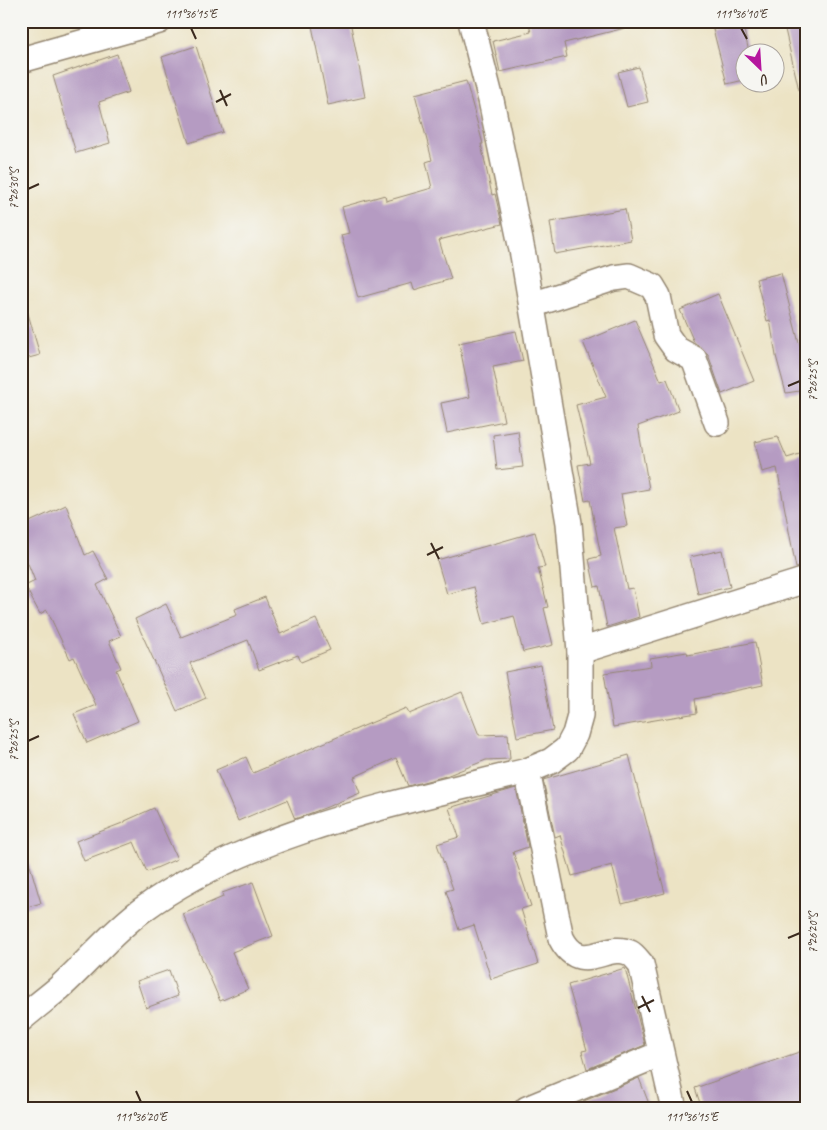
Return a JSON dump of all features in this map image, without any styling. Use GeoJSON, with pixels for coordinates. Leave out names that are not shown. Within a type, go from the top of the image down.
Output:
{"type":"FeatureCollection","features":[{"type":"Feature","properties":{"kind":"street"},"geometry":{"type":"LineString","coordinates":[[21,60],[160,21]]}},
{"type":"Feature","properties":{"kind":"street"},"geometry":{"type":"LineString","coordinates":[[21,1018],[60,987],[108,937],[142,910],[179,885],[272,841],[366,812],[527,771],[552,762],[567,749],[575,734],[580,716],[580,651],[569,523],[532,305],[491,100],[471,21]]}},
{"type":"Feature","properties":{"kind":"street"},"geometry":{"type":"LineString","coordinates":[[532,305],[614,278],[628,276],[643,280],[652,286],[658,296],[666,334],[676,349],[694,360],[717,423]]}},
{"type":"Feature","properties":{"kind":"street"},"geometry":{"type":"LineString","coordinates":[[580,651],[806,580]]}},
{"type":"Feature","properties":{"kind":"street"},"geometry":{"type":"LineString","coordinates":[[527,771],[561,938],[566,947],[581,956],[591,957],[620,950],[631,953],[641,964],[674,1109]]}},
{"type":"Feature","properties":{"kind":"street"},"geometry":{"type":"LineString","coordinates":[[527,1109],[660,1054]]}},
{"type":"Feature","properties":{"kind":"building"},"geometry":{"type":"Polygon","coordinates":[[[311,21],[350,21],[365,97],[328,105],[311,21]]]}},
{"type":"Feature","properties":{"kind":"building"},"geometry":{"type":"Polygon","coordinates":[[[528,21],[624,21],[625,28],[564,43],[567,57],[500,72],[493,41],[531,32],[528,21]]]}},
{"type":"Feature","properties":{"kind":"building"},"geometry":{"type":"Polygon","coordinates":[[[783,21],[806,21],[806,89],[799,90],[783,21]]]}},
{"type":"Feature","properties":{"kind":"building"},"geometry":{"type":"Polygon","coordinates":[[[742,22],[747,42],[734,42],[734,82],[727,84],[713,29],[742,22]]]}},
{"type":"Feature","properties":{"kind":"building"},"geometry":{"type":"Polygon","coordinates":[[[196,46],[223,132],[189,143],[162,57],[196,46]]]}},
{"type":"Feature","properties":{"kind":"building"},"geometry":{"type":"Polygon","coordinates":[[[117,54],[129,92],[99,102],[110,143],[76,153],[53,76],[117,54]]]}},
{"type":"Feature","properties":{"kind":"building"},"geometry":{"type":"Polygon","coordinates":[[[639,67],[648,102],[627,107],[618,72],[639,67]]]}},
{"type":"Feature","properties":{"kind":"building"},"geometry":{"type":"Polygon","coordinates":[[[466,81],[483,144],[481,144],[492,195],[495,194],[502,224],[439,240],[451,279],[414,290],[412,283],[358,298],[341,235],[349,233],[342,207],[385,195],[386,201],[432,188],[426,162],[432,160],[415,94],[466,81]]]}},
{"type":"Feature","properties":{"kind":"building"},"geometry":{"type":"Polygon","coordinates":[[[625,209],[631,240],[555,254],[550,222],[625,209]]]}},
{"type":"Feature","properties":{"kind":"building"},"geometry":{"type":"Polygon","coordinates":[[[781,273],[799,343],[806,342],[806,390],[786,393],[776,356],[770,320],[767,321],[756,279],[781,273]]]}},
{"type":"Feature","properties":{"kind":"building"},"geometry":{"type":"Polygon","coordinates":[[[718,294],[754,381],[722,394],[708,354],[694,342],[680,310],[718,294]]]}},
{"type":"Feature","properties":{"kind":"building"},"geometry":{"type":"Polygon","coordinates":[[[26,307],[40,355],[21,360],[21,308],[26,307]]]}},
{"type":"Feature","properties":{"kind":"building"},"geometry":{"type":"Polygon","coordinates":[[[635,320],[661,381],[667,379],[679,411],[638,426],[649,489],[621,494],[627,526],[614,528],[627,589],[633,588],[639,617],[607,627],[599,586],[595,587],[589,559],[601,556],[590,500],[585,501],[578,465],[590,463],[576,405],[606,397],[583,342],[635,320]]]}},
{"type":"Feature","properties":{"kind":"building"},"geometry":{"type":"Polygon","coordinates":[[[516,331],[523,361],[493,367],[504,421],[447,433],[441,403],[470,397],[459,343],[516,331]]]}},
{"type":"Feature","properties":{"kind":"building"},"geometry":{"type":"Polygon","coordinates":[[[518,431],[523,467],[497,470],[493,435],[518,431]]]}},
{"type":"Feature","properties":{"kind":"building"},"geometry":{"type":"Polygon","coordinates":[[[778,437],[787,458],[806,452],[806,566],[796,568],[777,468],[762,472],[755,442],[778,437]]]}},
{"type":"Feature","properties":{"kind":"building"},"geometry":{"type":"Polygon","coordinates":[[[66,505],[85,555],[93,551],[108,579],[97,585],[121,636],[109,641],[121,668],[116,670],[138,721],[87,743],[74,714],[96,705],[74,657],[70,659],[47,610],[40,614],[25,586],[35,581],[21,546],[21,526],[66,505]]]}},
{"type":"Feature","properties":{"kind":"building"},"geometry":{"type":"Polygon","coordinates":[[[535,532],[545,567],[538,568],[548,607],[544,608],[553,645],[523,652],[514,616],[484,624],[474,587],[447,594],[437,560],[535,532]]]}},
{"type":"Feature","properties":{"kind":"building"},"geometry":{"type":"Polygon","coordinates":[[[722,550],[730,587],[698,594],[690,557],[722,550]]]}},
{"type":"Feature","properties":{"kind":"building"},"geometry":{"type":"Polygon","coordinates":[[[265,597],[280,634],[316,619],[330,650],[301,662],[298,655],[259,670],[248,640],[190,663],[206,698],[177,711],[135,619],[166,604],[181,637],[237,615],[235,609],[265,597]]]}},
{"type":"Feature","properties":{"kind":"building"},"geometry":{"type":"Polygon","coordinates":[[[755,642],[763,685],[695,699],[697,713],[613,727],[604,673],[651,666],[650,658],[687,652],[688,655],[755,642]]]}},
{"type":"Feature","properties":{"kind":"building"},"geometry":{"type":"Polygon","coordinates":[[[541,665],[553,730],[517,737],[505,672],[541,665]]]}},
{"type":"Feature","properties":{"kind":"building"},"geometry":{"type":"Polygon","coordinates":[[[462,692],[479,735],[508,734],[510,759],[486,760],[446,776],[408,786],[396,758],[354,777],[360,793],[327,807],[295,819],[287,800],[238,821],[216,770],[246,757],[253,773],[406,708],[409,714],[462,692]]]}},
{"type":"Feature","properties":{"kind":"building"},"geometry":{"type":"Polygon","coordinates":[[[629,755],[665,893],[622,904],[612,865],[572,876],[560,835],[555,837],[543,780],[629,755]]]}},
{"type":"Feature","properties":{"kind":"building"},"geometry":{"type":"Polygon","coordinates":[[[516,788],[528,847],[513,852],[531,906],[521,909],[538,964],[491,979],[474,925],[459,930],[446,891],[453,889],[437,844],[459,837],[449,808],[516,788]]]}},
{"type":"Feature","properties":{"kind":"building"},"geometry":{"type":"Polygon","coordinates":[[[154,808],[177,859],[147,872],[134,842],[84,861],[76,841],[125,822],[154,808]]]}},
{"type":"Feature","properties":{"kind":"building"},"geometry":{"type":"Polygon","coordinates":[[[21,852],[26,852],[41,903],[21,909],[21,852]]]}},
{"type":"Feature","properties":{"kind":"building"},"geometry":{"type":"Polygon","coordinates":[[[253,882],[273,936],[232,952],[248,989],[220,1001],[183,914],[223,897],[222,893],[253,882]]]}},
{"type":"Feature","properties":{"kind":"building"},"geometry":{"type":"Polygon","coordinates":[[[625,968],[645,1045],[587,1069],[582,1051],[587,1050],[568,985],[625,968]]]}},
{"type":"Feature","properties":{"kind":"building"},"geometry":{"type":"Polygon","coordinates":[[[169,970],[178,996],[146,1008],[137,981],[169,970]]]}},
{"type":"Feature","properties":{"kind":"building"},"geometry":{"type":"Polygon","coordinates":[[[802,1051],[806,1061],[806,1093],[802,1095],[805,1109],[702,1109],[695,1088],[802,1051]]]}},
{"type":"Feature","properties":{"kind":"building"},"geometry":{"type":"Polygon","coordinates":[[[639,1078],[651,1109],[587,1109],[584,1101],[639,1078]]]}}]}
